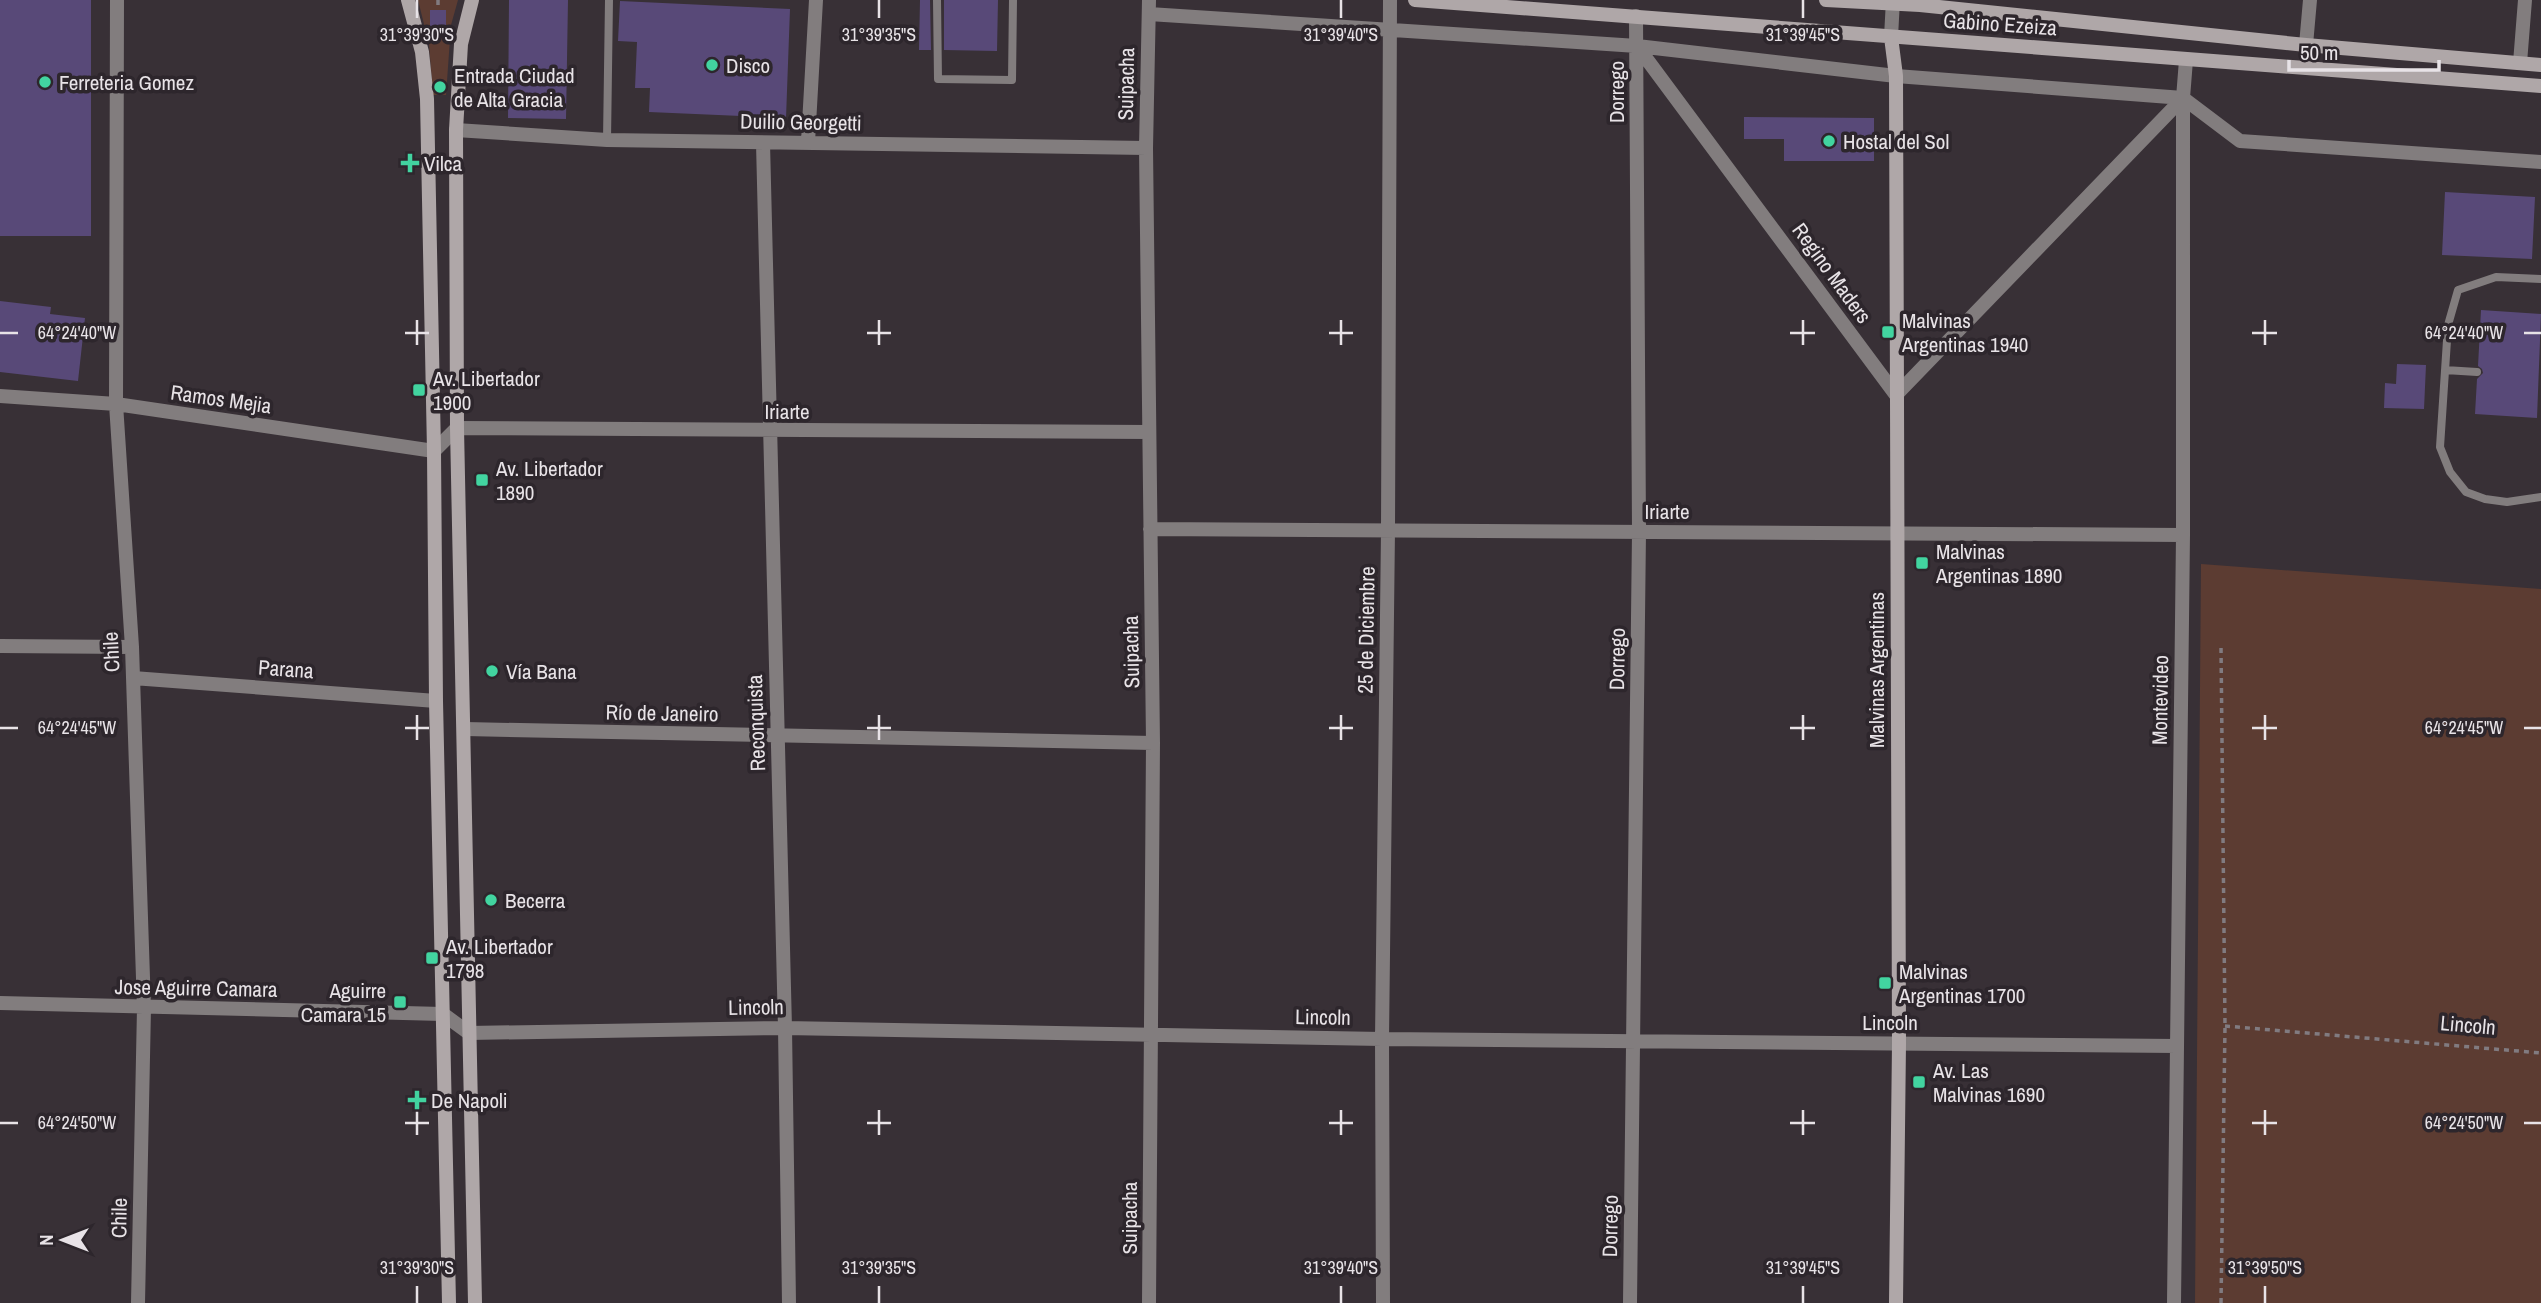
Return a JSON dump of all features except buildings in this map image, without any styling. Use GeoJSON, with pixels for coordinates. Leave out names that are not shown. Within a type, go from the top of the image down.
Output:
{"type":"FeatureCollection","features":[{"type":"Feature","properties":{"kind":"main road"},"geometry":{"type":"LineString","coordinates":[[408,0],[426,74],[449,1303]]}},
{"type":"Feature","properties":{"kind":"main road"},"geometry":{"type":"LineString","coordinates":[[471,0],[461,44],[456,130],[457,428],[475,1303]]}},
{"type":"Feature","properties":{"kind":"main road","name":"Gabino Ezeiza"},"geometry":{"type":"LineString","coordinates":[[1415,0],[2541,86]]}},
{"type":"Feature","properties":{"kind":"main road","name":"Gabino Ezeiza"},"geometry":{"type":"LineString","coordinates":[[1826,0],[1893,2],[2306,45],[2541,65]]}},
{"type":"Feature","properties":{"kind":"main road","name":"Malvinas Argentinas"},"geometry":{"type":"LineString","coordinates":[[1891,37],[1896,76],[1899,1043],[1896,1303]]}},
{"type":"Feature","properties":{"kind":"street","name":"Chile"},"geometry":{"type":"LineString","coordinates":[[117,0],[116,404],[132,647],[144,1008],[138,1303]]}},
{"type":"Feature","properties":{"kind":"street"},"geometry":{"type":"LineString","coordinates":[[808,142],[816,0]]}},
{"type":"Feature","properties":{"kind":"street","name":"25 de Diciembre"},"geometry":{"type":"LineString","coordinates":[[1383,1303],[1382,1039],[1390,0]]}},
{"type":"Feature","properties":{"kind":"street"},"geometry":{"type":"LineString","coordinates":[[2306,45],[2310,0]]}},
{"type":"Feature","properties":{"kind":"street"},"geometry":{"type":"LineString","coordinates":[[2520,63],[2525,0]]}},
{"type":"Feature","properties":{"kind":"street"},"geometry":{"type":"LineString","coordinates":[[1891,37],[1893,2]]}},
{"type":"Feature","properties":{"kind":"street"},"geometry":{"type":"LineString","coordinates":[[1149,7],[1390,30],[1637,46],[1896,76],[2183,98],[2240,141],[2541,162]]}},
{"type":"Feature","properties":{"kind":"street","name":"Suipacha"},"geometry":{"type":"LineString","coordinates":[[1149,7],[1146,148],[1153,743],[1149,1303]]}},
{"type":"Feature","properties":{"kind":"street","name":"Dorrego"},"geometry":{"type":"LineString","coordinates":[[1630,1303],[1639,532],[1636,16]]}},
{"type":"Feature","properties":{"kind":"street","name":"Regino Maders"},"geometry":{"type":"LineString","coordinates":[[1637,46],[1896,395]]}},
{"type":"Feature","properties":{"kind":"street","name":"Montevideo"},"geometry":{"type":"LineString","coordinates":[[2174,1303],[2183,535],[2183,98],[2186,60]]}},
{"type":"Feature","properties":{"kind":"street"},"geometry":{"type":"LineString","coordinates":[[1896,395],[2183,98]]}},
{"type":"Feature","properties":{"kind":"street","name":"Duilio Georgetti"},"geometry":{"type":"LineString","coordinates":[[456,130],[607,140],[1146,148]]}},
{"type":"Feature","properties":{"kind":"street","name":"Reconquista"},"geometry":{"type":"LineString","coordinates":[[763,142],[785,1028],[789,1303]]}},
{"type":"Feature","properties":{"kind":"street","name":"Ramos Mejia"},"geometry":{"type":"LineString","coordinates":[[0,396],[116,404],[434,451]]}},
{"type":"Feature","properties":{"kind":"street"},"geometry":{"type":"LineString","coordinates":[[434,451],[457,428]]}},
{"type":"Feature","properties":{"kind":"street","name":"Iriarte"},"geometry":{"type":"LineString","coordinates":[[457,428],[769,432],[1149,432]]}},
{"type":"Feature","properties":{"kind":"street","name":"Iriarte"},"geometry":{"type":"LineString","coordinates":[[1150,529],[2183,535]]}},
{"type":"Feature","properties":{"kind":"street"},"geometry":{"type":"LineString","coordinates":[[0,646],[132,647]]}},
{"type":"Feature","properties":{"kind":"street","name":"Parana"},"geometry":{"type":"LineString","coordinates":[[133,678],[436,701]]}},
{"type":"Feature","properties":{"kind":"street","name":"Río de Janeiro"},"geometry":{"type":"LineString","coordinates":[[465,729],[1153,743]]}},
{"type":"Feature","properties":{"kind":"street","name":"Jose Aguirre Camara"},"geometry":{"type":"LineString","coordinates":[[0,1003],[443,1014]]}},
{"type":"Feature","properties":{"kind":"street"},"geometry":{"type":"LineString","coordinates":[[443,1014],[469,1033]]}},
{"type":"Feature","properties":{"kind":"street","name":"Lincoln"},"geometry":{"type":"LineString","coordinates":[[469,1033],[785,1028],[1382,1039],[2177,1046]]}},
{"type":"Feature","properties":{"kind":"lane"},"geometry":{"type":"LineString","coordinates":[[607,140],[609,0]]}},
{"type":"Feature","properties":{"kind":"lane"},"geometry":{"type":"LineString","coordinates":[[937,0],[938,79],[1000,80],[1012,80],[1013,0]]}},
{"type":"Feature","properties":{"kind":"lane"},"geometry":{"type":"LineString","coordinates":[[2541,279],[2496,277],[2458,290],[2448,325],[2440,447],[2450,472],[2466,492],[2485,499],[2507,502],[2541,496]]}},
{"type":"Feature","properties":{"kind":"lane"},"geometry":{"type":"LineString","coordinates":[[2445,370],[2477,372]]}},
{"type":"Feature","properties":{"kind":"path"},"geometry":{"type":"LineString","coordinates":[[438,0],[438,10]]}},
{"type":"Feature","properties":{"kind":"path"},"geometry":{"type":"LineString","coordinates":[[2221,646],[2225,1026],[2221,1303]]}},
{"type":"Feature","properties":{"kind":"path","name":"Lincoln"},"geometry":{"type":"LineString","coordinates":[[2225,1026],[2541,1052]]}},
{"type":"Feature","properties":{"kind":"shaded area"},"geometry":{"type":"Polygon","coordinates":[[[418,0],[458,0],[451,25],[446,95],[433,95],[429,44],[418,0]]]}},
{"type":"Feature","properties":{"kind":"shaded area"},"geometry":{"type":"Polygon","coordinates":[[[2201,564],[2541,589],[2541,1303],[2195,1303],[2201,564]]]}},
{"type":"Feature","properties":{"kind":"place","name":"Disco"},"geometry":{"type":"Point","coordinates":[712,65]}},
{"type":"Feature","properties":{"kind":"place","name":"Ferreteria Gomez"},"geometry":{"type":"Point","coordinates":[45,82]}},
{"type":"Feature","properties":{"kind":"place","name":"Entrada Ciudad de Alta Gracia"},"geometry":{"type":"Point","coordinates":[440,87]}},
{"type":"Feature","properties":{"kind":"place","name":"Hostal del Sol"},"geometry":{"type":"Point","coordinates":[1829,141]}},
{"type":"Feature","properties":{"kind":"place","name":"Vilca"},"geometry":{"type":"Point","coordinates":[410,163]}},
{"type":"Feature","properties":{"kind":"place","name":"Malvinas Argentinas 1940"},"geometry":{"type":"Point","coordinates":[1888,332]}},
{"type":"Feature","properties":{"kind":"place","name":"Av. Libertador 1900"},"geometry":{"type":"Point","coordinates":[419,390]}},
{"type":"Feature","properties":{"kind":"place","name":"Av. Libertador 1890"},"geometry":{"type":"Point","coordinates":[482,480]}},
{"type":"Feature","properties":{"kind":"place","name":"Malvinas Argentinas 1890"},"geometry":{"type":"Point","coordinates":[1922,563]}},
{"type":"Feature","properties":{"kind":"place","name":"Vía Bana"},"geometry":{"type":"Point","coordinates":[492,671]}},
{"type":"Feature","properties":{"kind":"place","name":"Becerra"},"geometry":{"type":"Point","coordinates":[491,900]}},
{"type":"Feature","properties":{"kind":"place","name":"Av. Libertador 1798"},"geometry":{"type":"Point","coordinates":[432,958]}},
{"type":"Feature","properties":{"kind":"place","name":"Malvinas Argentinas 1700"},"geometry":{"type":"Point","coordinates":[1885,983]}},
{"type":"Feature","properties":{"kind":"place","name":"Aguirre Camara 15"},"geometry":{"type":"Point","coordinates":[400,1002]}},
{"type":"Feature","properties":{"kind":"place","name":"Av. Las Malvinas 1690"},"geometry":{"type":"Point","coordinates":[1919,1082]}},
{"type":"Feature","properties":{"kind":"place","name":"De Napoli"},"geometry":{"type":"Point","coordinates":[417,1100]}}]}
